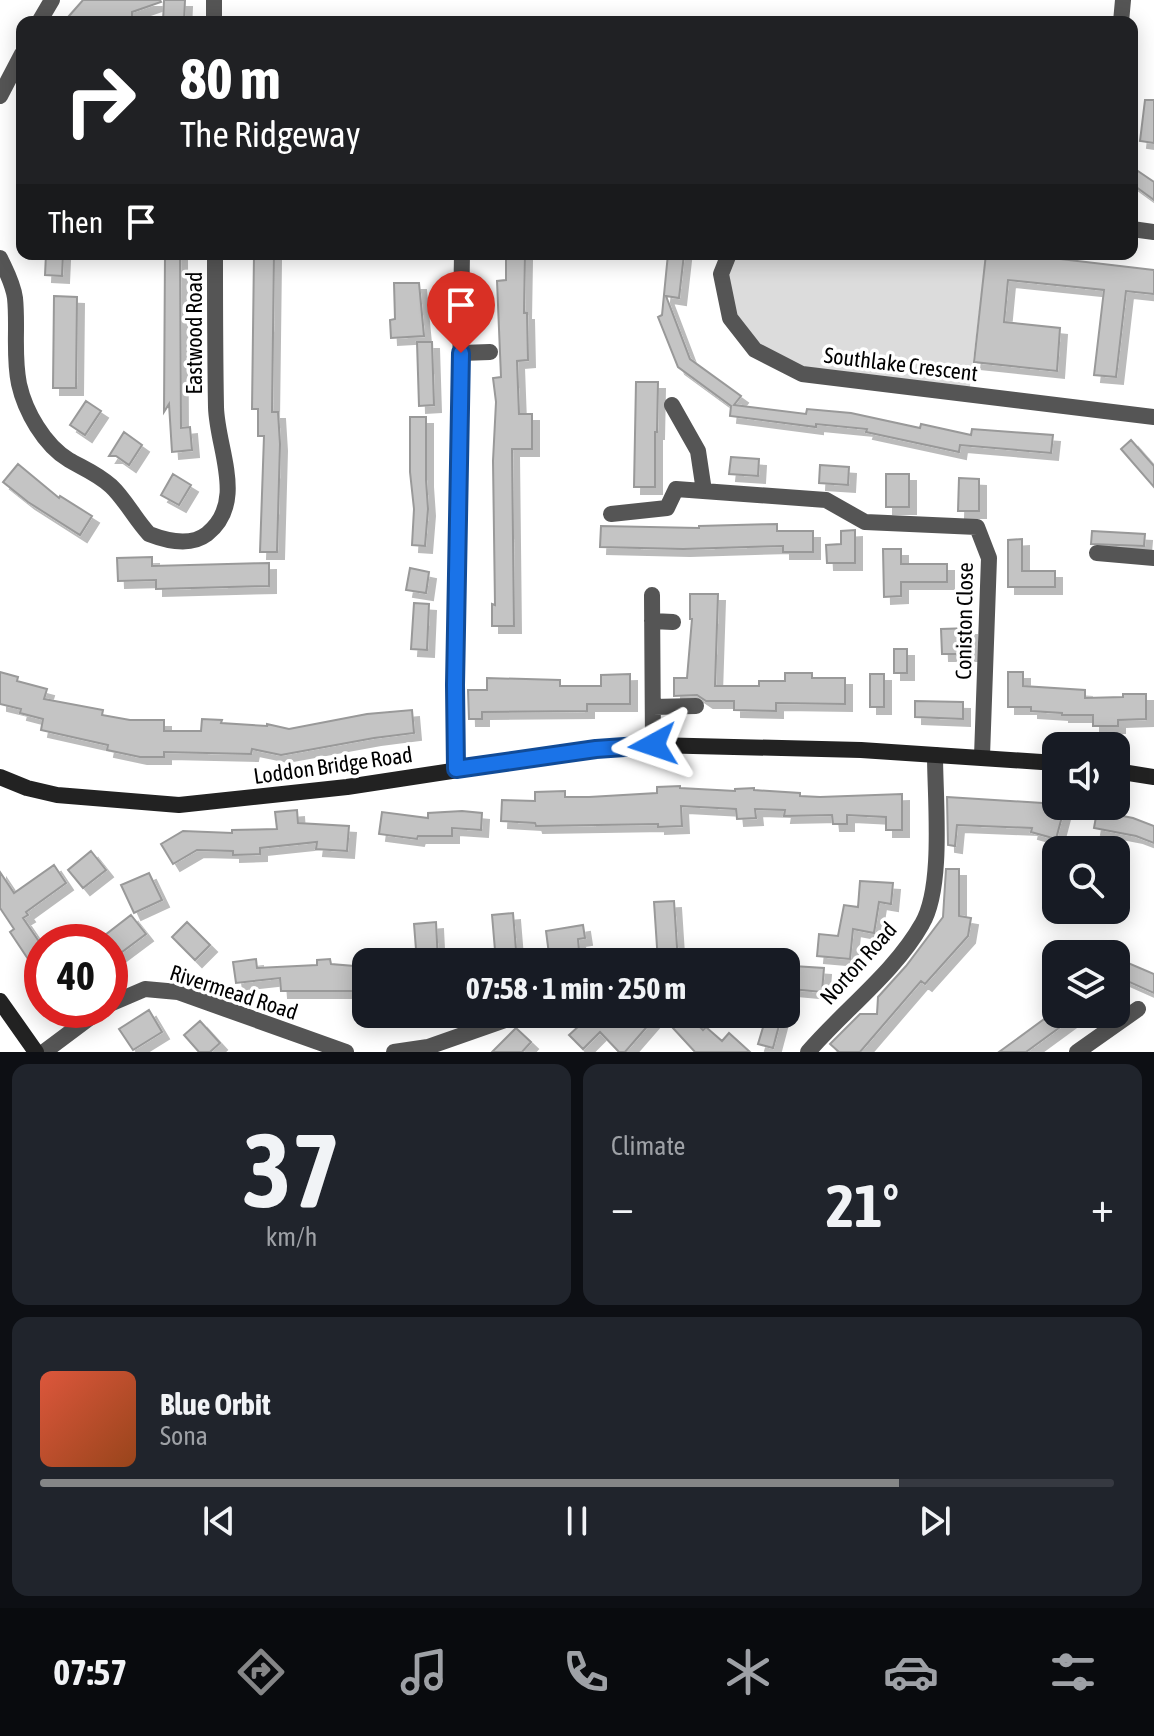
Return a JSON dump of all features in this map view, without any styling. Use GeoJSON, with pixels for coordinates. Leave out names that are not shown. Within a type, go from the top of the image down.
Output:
{"type":"FeatureCollection","features":[{"type":"Feature","properties":{"kind":"street"},"geometry":{"type":"LineString","coordinates":[[0,96],[16,65]]}},
{"type":"Feature","properties":{"kind":"street","name":"Eastwood Road"},"geometry":{"type":"LineString","coordinates":[[0,258],[12,282],[15,298],[19,383],[42,434],[65,458],[100,477],[113,488],[149,534],[173,541],[197,541],[221,519],[227,503],[227,478],[216,412],[215,260]]}},
{"type":"Feature","properties":{"kind":"street"},"geometry":{"type":"LineString","coordinates":[[456,769],[462,260]]}},
{"type":"Feature","properties":{"kind":"street","name":"Southlake Crescent"},"geometry":{"type":"LineString","coordinates":[[727,260],[721,274],[730,318],[755,350],[802,374],[1154,417]]}},
{"type":"Feature","properties":{"kind":"street"},"geometry":{"type":"LineString","coordinates":[[461,353],[490,352]]}},
{"type":"Feature","properties":{"kind":"street"},"geometry":{"type":"LineString","coordinates":[[672,405],[698,451],[704,491]]}},
{"type":"Feature","properties":{"kind":"street","name":"Coniston Close"},"geometry":{"type":"LineString","coordinates":[[611,514],[667,508],[676,489],[826,500],[865,522],[977,527],[989,558],[982,756]]}},
{"type":"Feature","properties":{"kind":"street"},"geometry":{"type":"LineString","coordinates":[[1097,553],[1154,558]]}},
{"type":"Feature","properties":{"kind":"street"},"geometry":{"type":"LineString","coordinates":[[652,595],[653,745]]}},
{"type":"Feature","properties":{"kind":"street"},"geometry":{"type":"LineString","coordinates":[[652,621],[673,622]]}},
{"type":"Feature","properties":{"kind":"street"},"geometry":{"type":"LineString","coordinates":[[653,707],[696,706]]}},
{"type":"Feature","properties":{"kind":"street","name":"Loddon Bridge Road"},"geometry":{"type":"LineString","coordinates":[[0,777],[57,795],[179,805],[347,787],[596,749],[653,745],[982,756],[1042,762]]}},
{"type":"Feature","properties":{"kind":"street","name":"Norton Road"},"geometry":{"type":"LineString","coordinates":[[808,1052],[886,971],[924,923],[935,880],[935,755]]}},
{"type":"Feature","properties":{"kind":"street"},"geometry":{"type":"LineString","coordinates":[[1130,773],[1154,777]]}},
{"type":"Feature","properties":{"kind":"street","name":"Rivermead Road"},"geometry":{"type":"LineString","coordinates":[[128,996],[145,989],[178,992],[346,1052]]}},
{"type":"Feature","properties":{"kind":"street"},"geometry":{"type":"LineString","coordinates":[[0,1001],[36,1052]]}},
{"type":"Feature","properties":{"kind":"street"},"geometry":{"type":"LineString","coordinates":[[1130,1012],[1138,1009]]}},
{"type":"Feature","properties":{"kind":"street"},"geometry":{"type":"LineString","coordinates":[[44,1052],[76,1028]]}},
{"type":"Feature","properties":{"kind":"street"},"geometry":{"type":"LineString","coordinates":[[394,1052],[428,1049],[484,1028]]}},
{"type":"Feature","properties":{"kind":"street"},"geometry":{"type":"LineString","coordinates":[[1077,1052],[1104,1028]]}},
{"type":"Feature","properties":{"kind":"shaded area"},"geometry":{"type":"Polygon","coordinates":[[[727,260],[985,260],[969,394],[802,374],[755,350],[730,318],[721,274],[727,260]]]}},
{"type":"Feature","properties":{"kind":"building"},"geometry":{"type":"Polygon","coordinates":[[[83,0],[161,2],[132,12],[132,16],[69,16],[83,0]]]}},
{"type":"Feature","properties":{"kind":"building"},"geometry":{"type":"Polygon","coordinates":[[[164,0],[185,0],[184,16],[163,16],[164,0]]]}},
{"type":"Feature","properties":{"kind":"building"},"geometry":{"type":"Polygon","coordinates":[[[1145,100],[1154,100],[1154,143],[1140,141],[1145,100]]]}},
{"type":"Feature","properties":{"kind":"building"},"geometry":{"type":"Polygon","coordinates":[[[1138,171],[1154,182],[1154,200],[1138,188],[1138,171]]]}},
{"type":"Feature","properties":{"kind":"building"},"geometry":{"type":"Polygon","coordinates":[[[46,260],[63,260],[62,276],[45,275],[46,260]]]}},
{"type":"Feature","properties":{"kind":"building"},"geometry":{"type":"Polygon","coordinates":[[[165,260],[180,260],[181,428],[190,427],[192,450],[172,452],[169,404],[164,412],[165,260]]]}},
{"type":"Feature","properties":{"kind":"building"},"geometry":{"type":"Polygon","coordinates":[[[254,260],[274,260],[272,412],[278,412],[280,444],[277,552],[260,552],[264,436],[258,436],[258,409],[252,409],[254,260]]]}},
{"type":"Feature","properties":{"kind":"building"},"geometry":{"type":"Polygon","coordinates":[[[506,260],[525,260],[524,313],[527,313],[528,360],[517,361],[519,414],[532,414],[532,449],[512,449],[514,626],[492,626],[492,604],[495,605],[493,461],[496,402],[493,378],[501,377],[497,281],[506,280],[506,260]]]}},
{"type":"Feature","properties":{"kind":"building"},"geometry":{"type":"Polygon","coordinates":[[[667,260],[683,260],[679,298],[666,296],[690,359],[741,396],[734,405],[806,414],[807,409],[851,413],[971,435],[972,429],[1053,435],[1051,453],[960,445],[959,452],[866,432],[867,429],[816,424],[816,427],[730,416],[731,406],[678,367],[658,317],[662,315],[667,260]]]}},
{"type":"Feature","properties":{"kind":"building"},"geometry":{"type":"Polygon","coordinates":[[[985,260],[1069,260],[1154,270],[1154,294],[1126,291],[1116,377],[1094,375],[1104,290],[1008,280],[1004,322],[1060,328],[1057,371],[974,362],[985,260]]]}},
{"type":"Feature","properties":{"kind":"building"},"geometry":{"type":"Polygon","coordinates":[[[394,283],[419,283],[424,336],[391,338],[390,320],[395,319],[394,283]]]}},
{"type":"Feature","properties":{"kind":"building"},"geometry":{"type":"Polygon","coordinates":[[[54,296],[77,297],[76,388],[53,388],[54,296]]]}},
{"type":"Feature","properties":{"kind":"building"},"geometry":{"type":"Polygon","coordinates":[[[417,342],[432,342],[434,405],[419,406],[417,342]]]}},
{"type":"Feature","properties":{"kind":"building"},"geometry":{"type":"Polygon","coordinates":[[[636,382],[658,382],[655,487],[634,487],[636,382]]]}},
{"type":"Feature","properties":{"kind":"building"},"geometry":{"type":"Polygon","coordinates":[[[86,401],[101,411],[85,435],[70,425],[86,401]]]}},
{"type":"Feature","properties":{"kind":"building"},"geometry":{"type":"Polygon","coordinates":[[[410,417],[426,417],[428,509],[425,546],[412,545],[414,509],[410,417]]]}},
{"type":"Feature","properties":{"kind":"building"},"geometry":{"type":"Polygon","coordinates":[[[124,432],[142,445],[129,465],[116,456],[109,456],[124,432]]]}},
{"type":"Feature","properties":{"kind":"building"},"geometry":{"type":"Polygon","coordinates":[[[1131,440],[1154,466],[1154,487],[1121,449],[1131,440]]]}},
{"type":"Feature","properties":{"kind":"building"},"geometry":{"type":"Polygon","coordinates":[[[731,457],[759,459],[758,476],[729,474],[731,457]]]}},
{"type":"Feature","properties":{"kind":"building"},"geometry":{"type":"Polygon","coordinates":[[[18,464],[59,498],[92,516],[80,535],[3,482],[18,464]]]}},
{"type":"Feature","properties":{"kind":"building"},"geometry":{"type":"Polygon","coordinates":[[[820,465],[849,467],[848,485],[819,483],[820,465]]]}},
{"type":"Feature","properties":{"kind":"building"},"geometry":{"type":"Polygon","coordinates":[[[173,474],[191,485],[179,505],[161,495],[173,474]]]}},
{"type":"Feature","properties":{"kind":"building"},"geometry":{"type":"Polygon","coordinates":[[[886,474],[909,474],[909,507],[886,507],[886,474]]]}},
{"type":"Feature","properties":{"kind":"building"},"geometry":{"type":"Polygon","coordinates":[[[959,478],[979,479],[979,511],[958,511],[959,478]]]}},
{"type":"Feature","properties":{"kind":"building"},"geometry":{"type":"Polygon","coordinates":[[[777,524],[777,531],[813,531],[813,552],[783,552],[783,546],[683,549],[600,547],[601,526],[699,528],[777,524]]]}},
{"type":"Feature","properties":{"kind":"building"},"geometry":{"type":"Polygon","coordinates":[[[855,530],[855,563],[827,563],[826,545],[841,544],[841,531],[855,530]]]}},
{"type":"Feature","properties":{"kind":"building"},"geometry":{"type":"Polygon","coordinates":[[[1092,531],[1145,534],[1144,546],[1091,544],[1092,531]]]}},
{"type":"Feature","properties":{"kind":"building"},"geometry":{"type":"Polygon","coordinates":[[[1022,539],[1022,571],[1055,571],[1055,587],[1008,587],[1008,540],[1022,539]]]}},
{"type":"Feature","properties":{"kind":"building"},"geometry":{"type":"Polygon","coordinates":[[[883,549],[901,549],[901,564],[947,564],[947,582],[901,582],[901,596],[884,597],[883,549]]]}},
{"type":"Feature","properties":{"kind":"building"},"geometry":{"type":"Polygon","coordinates":[[[152,557],[152,566],[269,563],[269,586],[156,589],[156,580],[118,581],[117,558],[152,557]]]}},
{"type":"Feature","properties":{"kind":"building"},"geometry":{"type":"Polygon","coordinates":[[[410,568],[429,572],[426,593],[406,590],[410,568]]]}},
{"type":"Feature","properties":{"kind":"building"},"geometry":{"type":"Polygon","coordinates":[[[690,594],[718,594],[715,686],[759,686],[759,681],[785,681],[785,673],[812,673],[812,678],[845,678],[845,704],[776,703],[776,711],[734,710],[734,701],[706,701],[697,695],[674,696],[674,678],[687,678],[692,619],[690,594]]]}},
{"type":"Feature","properties":{"kind":"building"},"geometry":{"type":"Polygon","coordinates":[[[414,603],[429,604],[427,650],[411,649],[414,603]]]}},
{"type":"Feature","properties":{"kind":"building"},"geometry":{"type":"Polygon","coordinates":[[[970,628],[970,654],[942,654],[941,629],[970,628]]]}},
{"type":"Feature","properties":{"kind":"building"},"geometry":{"type":"Polygon","coordinates":[[[894,649],[907,649],[907,673],[894,673],[894,649]]]}},
{"type":"Feature","properties":{"kind":"building"},"geometry":{"type":"Polygon","coordinates":[[[0,672],[18,677],[17,681],[47,689],[44,699],[103,710],[102,715],[130,720],[164,720],[164,731],[201,731],[202,719],[222,720],[221,723],[267,724],[289,729],[367,714],[412,710],[414,733],[281,755],[252,749],[251,754],[164,752],[164,757],[140,757],[107,750],[108,745],[41,730],[43,719],[0,704],[0,672]]]}},
{"type":"Feature","properties":{"kind":"building"},"geometry":{"type":"Polygon","coordinates":[[[1008,672],[1023,672],[1023,686],[1085,690],[1085,698],[1146,694],[1146,719],[1118,720],[1118,726],[1093,726],[1093,715],[1062,715],[1031,711],[1031,707],[1008,707],[1008,672]]]}},
{"type":"Feature","properties":{"kind":"building"},"geometry":{"type":"Polygon","coordinates":[[[630,674],[630,704],[587,704],[587,711],[482,712],[482,719],[469,719],[468,690],[487,690],[487,678],[560,680],[560,686],[601,686],[601,675],[630,674]]]}},
{"type":"Feature","properties":{"kind":"building"},"geometry":{"type":"Polygon","coordinates":[[[870,674],[884,674],[884,707],[870,707],[870,674]]]}},
{"type":"Feature","properties":{"kind":"building"},"geometry":{"type":"Polygon","coordinates":[[[915,701],[963,702],[963,719],[915,717],[915,701]]]}},
{"type":"Feature","properties":{"kind":"building"},"geometry":{"type":"Polygon","coordinates":[[[657,787],[735,791],[754,788],[820,797],[902,794],[902,830],[886,830],[886,817],[847,815],[847,824],[833,824],[832,815],[784,816],[785,810],[755,809],[756,818],[737,819],[736,809],[681,806],[682,826],[536,826],[535,823],[501,821],[502,800],[535,801],[535,792],[565,791],[565,797],[589,797],[657,793],[657,787]]]}},
{"type":"Feature","properties":{"kind":"building"},"geometry":{"type":"Polygon","coordinates":[[[947,797],[1042,803],[1042,820],[1061,820],[1057,836],[1031,832],[1032,828],[957,825],[955,846],[948,845],[947,797]]]}},
{"type":"Feature","properties":{"kind":"building"},"geometry":{"type":"Polygon","coordinates":[[[297,810],[298,823],[349,826],[347,851],[316,849],[317,842],[260,848],[260,854],[233,855],[233,851],[197,850],[173,864],[161,844],[183,831],[232,833],[232,830],[277,829],[275,812],[297,810]]]}},
{"type":"Feature","properties":{"kind":"building"},"geometry":{"type":"Polygon","coordinates":[[[382,812],[428,818],[428,813],[482,813],[481,830],[452,828],[452,836],[418,836],[417,839],[379,834],[382,812]]]}},
{"type":"Feature","properties":{"kind":"building"},"geometry":{"type":"Polygon","coordinates":[[[1133,818],[1154,826],[1154,843],[1136,836],[1094,828],[1095,820],[1133,818]]]}},
{"type":"Feature","properties":{"kind":"building"},"geometry":{"type":"Polygon","coordinates":[[[91,851],[106,870],[83,888],[68,870],[91,851]]]}},
{"type":"Feature","properties":{"kind":"building"},"geometry":{"type":"Polygon","coordinates":[[[54,865],[66,883],[26,912],[28,915],[23,918],[27,924],[24,924],[24,953],[10,932],[14,929],[0,908],[0,872],[14,893],[54,865]]]}},
{"type":"Feature","properties":{"kind":"building"},"geometry":{"type":"Polygon","coordinates":[[[946,869],[959,869],[959,916],[971,918],[968,936],[925,984],[921,981],[860,1052],[839,1052],[830,1044],[860,1014],[877,1014],[878,997],[943,917],[946,869]]]}},
{"type":"Feature","properties":{"kind":"building"},"geometry":{"type":"Polygon","coordinates":[[[149,873],[162,900],[134,913],[121,885],[149,873]]]}},
{"type":"Feature","properties":{"kind":"building"},"geometry":{"type":"Polygon","coordinates":[[[860,881],[893,883],[891,904],[879,902],[874,933],[853,929],[850,959],[817,956],[819,934],[838,936],[844,905],[858,907],[860,881]]]}},
{"type":"Feature","properties":{"kind":"building"},"geometry":{"type":"Polygon","coordinates":[[[674,901],[677,948],[657,948],[654,902],[674,901]]]}},
{"type":"Feature","properties":{"kind":"building"},"geometry":{"type":"Polygon","coordinates":[[[513,913],[516,948],[495,948],[492,915],[513,913]]]}},
{"type":"Feature","properties":{"kind":"building"},"geometry":{"type":"Polygon","coordinates":[[[131,915],[146,934],[128,948],[128,924],[119,924],[131,915]]]}},
{"type":"Feature","properties":{"kind":"building"},"geometry":{"type":"Polygon","coordinates":[[[187,922],[210,945],[195,960],[172,937],[187,922]]]}},
{"type":"Feature","properties":{"kind":"building"},"geometry":{"type":"Polygon","coordinates":[[[436,922],[437,948],[416,948],[414,924],[436,922]]]}},
{"type":"Feature","properties":{"kind":"building"},"geometry":{"type":"Polygon","coordinates":[[[583,925],[585,938],[578,939],[579,948],[548,948],[546,931],[583,925]]]}},
{"type":"Feature","properties":{"kind":"building"},"geometry":{"type":"Polygon","coordinates":[[[256,959],[257,968],[317,965],[317,960],[330,959],[331,964],[352,966],[352,991],[281,991],[280,978],[236,983],[233,962],[256,959]]]}},
{"type":"Feature","properties":{"kind":"building"},"geometry":{"type":"Polygon","coordinates":[[[1130,964],[1154,974],[1154,993],[1130,982],[1130,964]]]}},
{"type":"Feature","properties":{"kind":"building"},"geometry":{"type":"Polygon","coordinates":[[[800,966],[824,968],[822,992],[800,990],[800,966]]]}},
{"type":"Feature","properties":{"kind":"building"},"geometry":{"type":"Polygon","coordinates":[[[149,1010],[162,1032],[133,1050],[119,1029],[128,1028],[128,1023],[149,1010]]]}},
{"type":"Feature","properties":{"kind":"building"},"geometry":{"type":"Polygon","coordinates":[[[200,1021],[220,1043],[210,1052],[199,1052],[184,1035],[200,1021]]]}},
{"type":"Feature","properties":{"kind":"building"},"geometry":{"type":"Polygon","coordinates":[[[1042,1021],[1042,1028],[1059,1028],[1026,1052],[999,1052],[1042,1021]]]}},
{"type":"Feature","properties":{"kind":"building"},"geometry":{"type":"Polygon","coordinates":[[[516,1028],[531,1042],[522,1052],[492,1052],[516,1028]]]}},
{"type":"Feature","properties":{"kind":"building"},"geometry":{"type":"Polygon","coordinates":[[[577,1028],[646,1028],[625,1052],[619,1052],[600,1032],[583,1049],[569,1035],[577,1028]]]}},
{"type":"Feature","properties":{"kind":"building"},"geometry":{"type":"Polygon","coordinates":[[[673,1028],[707,1028],[722,1041],[729,1033],[750,1052],[695,1052],[673,1028]]]}},
{"type":"Feature","properties":{"kind":"building"},"geometry":{"type":"Polygon","coordinates":[[[763,1028],[778,1028],[773,1048],[758,1044],[763,1028]]]}},
{"type":"Feature","properties":{"kind":"route"},"geometry":{"type":"LineString","coordinates":[[461,353],[456,769],[596,749],[653,745]]}}]}
